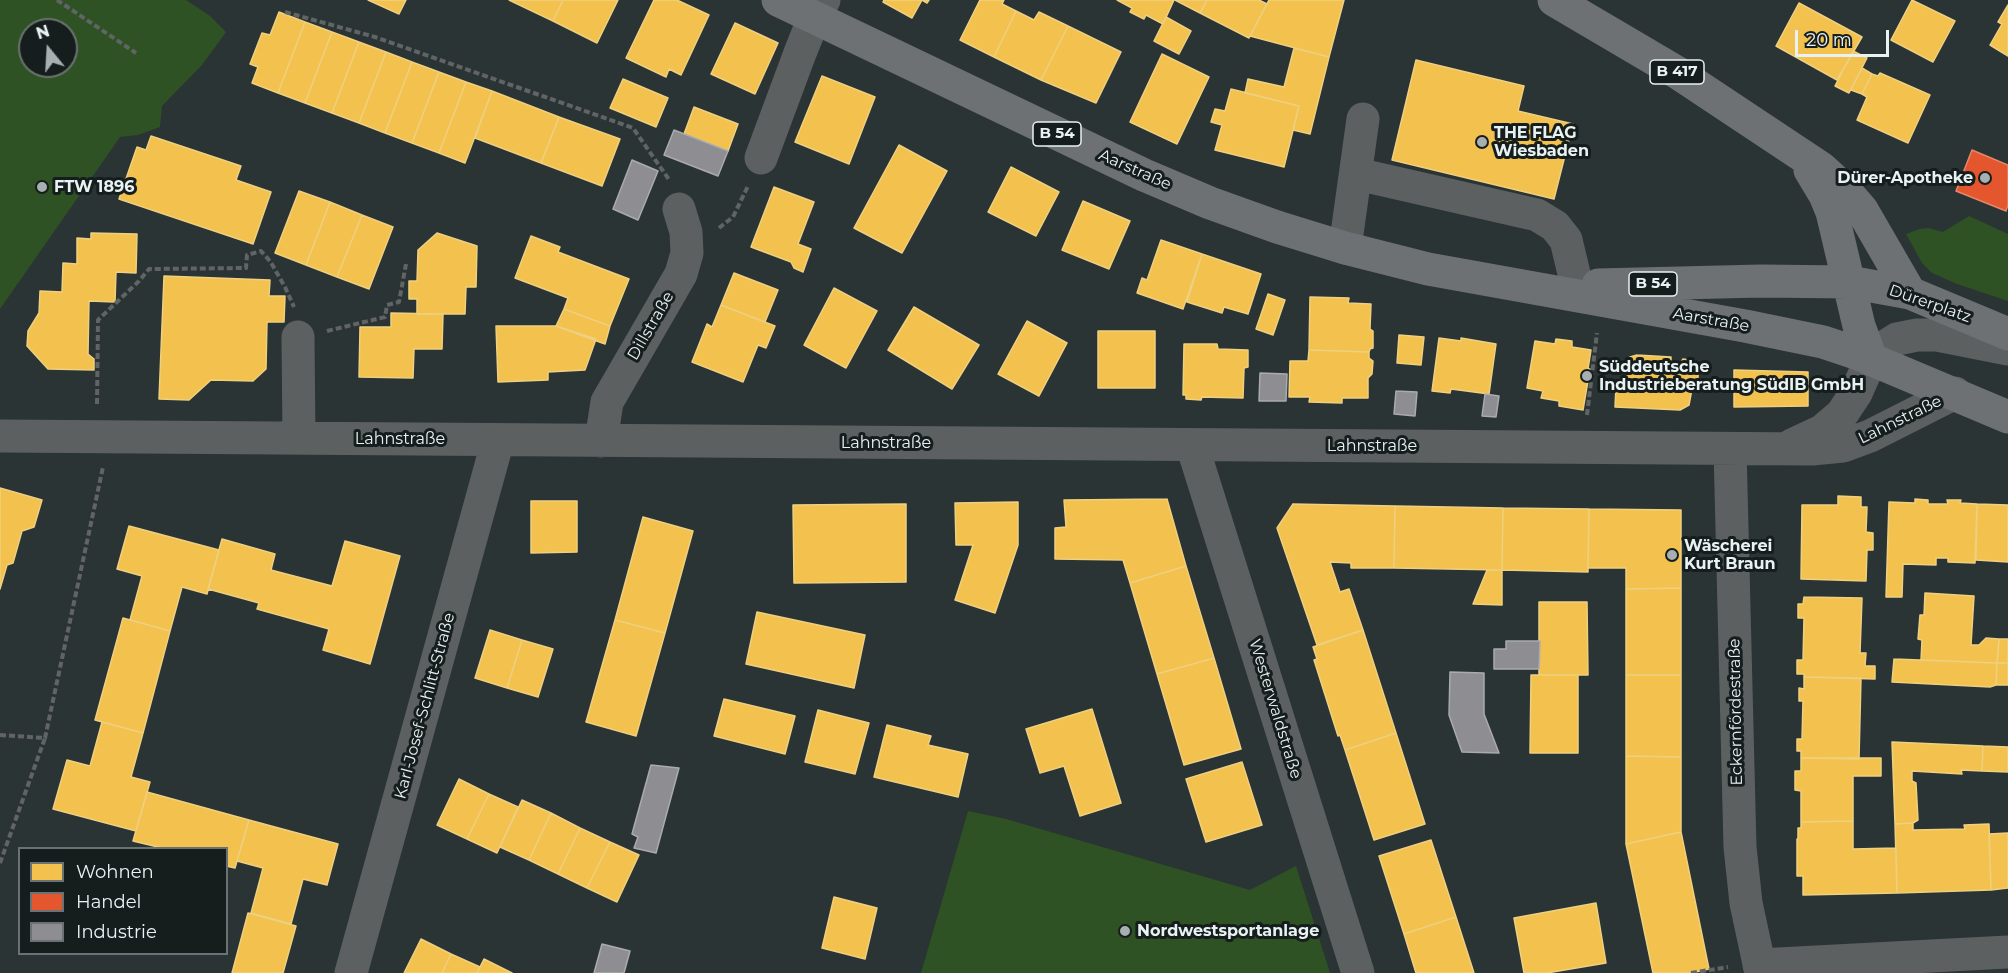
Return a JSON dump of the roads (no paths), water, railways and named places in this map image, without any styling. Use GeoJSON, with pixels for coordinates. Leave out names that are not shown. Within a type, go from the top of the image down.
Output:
{"type":"FeatureCollection","features":[{"type":"Feature","properties":{"kind":"main road","name":"Aarstraße"},"geometry":{"type":"LineString","coordinates":[[777,0],[819,9],[1144,175],[1221,207],[1345,248],[1428,269],[1799,336],[1871,359]]}},
{"type":"Feature","properties":{"kind":"main road","name":"B 417"},"geometry":{"type":"LineString","coordinates":[[1554,0],[1729,105],[1821,168],[1844,188],[1862,210],[1910,293]]}},
{"type":"Feature","properties":{"kind":"main road","name":"B 417"},"geometry":{"type":"LineString","coordinates":[[1795,152],[1812,173],[1825,195],[1832,212],[1849,282]]}},
{"type":"Feature","properties":{"kind":"main road","name":"Aarstraße"},"geometry":{"type":"LineString","coordinates":[[1512,285],[1849,282]]}},
{"type":"Feature","properties":{"kind":"main road","name":"Dürerplatz"},"geometry":{"type":"LineString","coordinates":[[1849,282],[1910,293],[2008,333]]}},
{"type":"Feature","properties":{"kind":"main road"},"geometry":{"type":"LineString","coordinates":[[1849,282],[1859,326],[1871,359]]}},
{"type":"Feature","properties":{"kind":"main road","name":"B 54"},"geometry":{"type":"LineString","coordinates":[[1871,359],[2001,411]]}},
{"type":"Feature","properties":{"kind":"street"},"geometry":{"type":"LineString","coordinates":[[761,158],[819,9]]}},
{"type":"Feature","properties":{"kind":"street"},"geometry":{"type":"LineString","coordinates":[[1345,248],[1363,119]]}},
{"type":"Feature","properties":{"kind":"street"},"geometry":{"type":"LineString","coordinates":[[1357,174],[1537,215],[1555,226],[1566,240],[1577,286]]}},
{"type":"Feature","properties":{"kind":"street","name":"Dillstraße"},"geometry":{"type":"LineString","coordinates":[[601,441],[607,402],[681,274],[687,253],[686,232],[679,209]]}},
{"type":"Feature","properties":{"kind":"street"},"geometry":{"type":"LineString","coordinates":[[1871,359],[1887,344],[1897,339],[1917,335],[1955,338],[2008,349]]}},
{"type":"Feature","properties":{"kind":"street"},"geometry":{"type":"LineString","coordinates":[[298,338],[298,438]]}},
{"type":"Feature","properties":{"kind":"street","name":"Lahnstraße"},"geometry":{"type":"LineString","coordinates":[[1772,448],[1785,447],[1810,438],[1842,414],[1856,393],[1871,359]]}},
{"type":"Feature","properties":{"kind":"street","name":"Lahnstraße"},"geometry":{"type":"LineString","coordinates":[[0,436],[100,451],[298,438],[1812,449],[1853,443],[1880,432],[1954,393]]}},
{"type":"Feature","properties":{"kind":"street","name":"Karl-Josef-Schlitt-Straße"},"geometry":{"type":"LineString","coordinates":[[351,973],[498,440]]}},
{"type":"Feature","properties":{"kind":"street","name":"Westerwaldstraße"},"geometry":{"type":"LineString","coordinates":[[1192,445],[1358,973]]}},
{"type":"Feature","properties":{"kind":"street","name":"Eckernfördestraße"},"geometry":{"type":"LineString","coordinates":[[1730,449],[1740,847],[1746,903],[1760,969]]}},
{"type":"Feature","properties":{"kind":"street"},"geometry":{"type":"LineString","coordinates":[[1760,969],[2008,952]]}},
{"type":"Feature","properties":{"kind":"place","name":"THE FLAG Wiesbaden"},"geometry":{"type":"Point","coordinates":[1482,142]}},
{"type":"Feature","properties":{"kind":"place","name":"Dürer-Apotheke"},"geometry":{"type":"Point","coordinates":[1985,178]}},
{"type":"Feature","properties":{"kind":"place","name":"FTW 1896"},"geometry":{"type":"Point","coordinates":[42,187]}},
{"type":"Feature","properties":{"kind":"place","name":"Süddeutsche Industrieberatung SüdIB GmbH"},"geometry":{"type":"Point","coordinates":[1587,376]}},
{"type":"Feature","properties":{"kind":"place","name":"Wäscherei Kurt Braun"},"geometry":{"type":"Point","coordinates":[1672,555]}},
{"type":"Feature","properties":{"kind":"place","name":"Nordwestsportanlage"},"geometry":{"type":"Point","coordinates":[1125,931]}}]}
